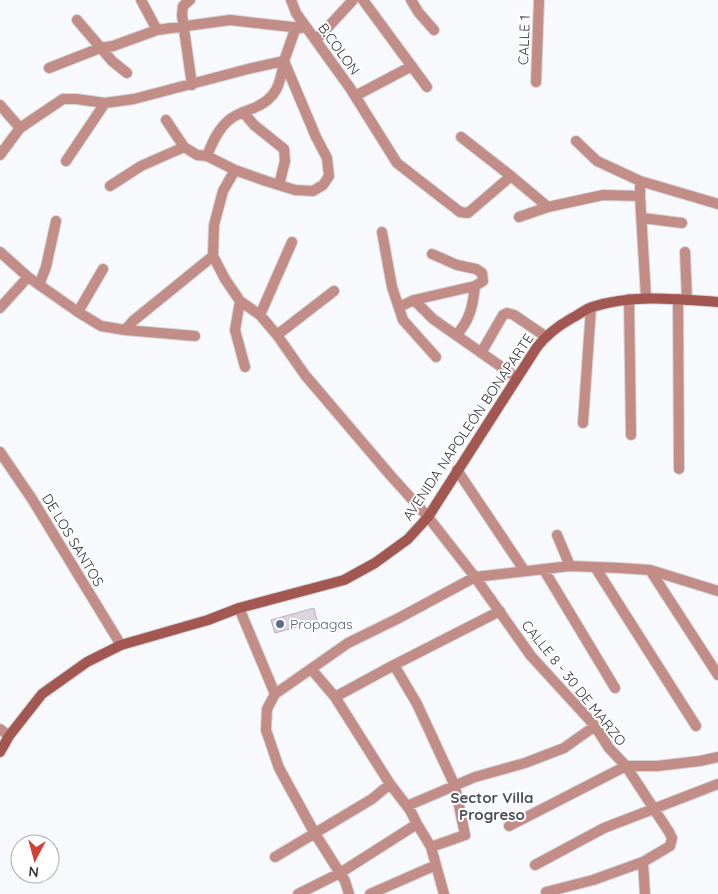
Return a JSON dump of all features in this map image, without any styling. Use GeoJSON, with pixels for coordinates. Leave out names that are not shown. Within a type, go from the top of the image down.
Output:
{"type":"FeatureCollection","features":[{"type":"Feature","properties":{"kind":"main road","name":"AVENIDA NAPOLEÓN BONAPARTE"},"geometry":{"type":"LineString","coordinates":[[0,752],[9,736],[42,694],[87,662],[121,645],[208,620],[239,608],[344,580],[375,563],[408,539],[428,517],[516,377],[545,336],[561,324],[591,308],[629,299],[646,297],[718,302]]}},
{"type":"Feature","properties":{"kind":"street"},"geometry":{"type":"LineString","coordinates":[[141,0],[157,30]]}},
{"type":"Feature","properties":{"kind":"street"},"geometry":{"type":"LineString","coordinates":[[190,0],[183,6],[183,26],[192,85]]}},
{"type":"Feature","properties":{"kind":"street","name":"B.COLON"},"geometry":{"type":"LineString","coordinates":[[291,0],[296,13],[353,92],[397,163],[460,212],[468,213],[511,176]]}},
{"type":"Feature","properties":{"kind":"street"},"geometry":{"type":"LineString","coordinates":[[316,40],[353,0]]}},
{"type":"Feature","properties":{"kind":"street"},"geometry":{"type":"LineString","coordinates":[[363,0],[427,88]]}},
{"type":"Feature","properties":{"kind":"street"},"geometry":{"type":"LineString","coordinates":[[411,0],[419,13],[434,30]]}},
{"type":"Feature","properties":{"kind":"street","name":"CALLE 1"},"geometry":{"type":"LineString","coordinates":[[536,82],[540,0]]}},
{"type":"Feature","properties":{"kind":"street"},"geometry":{"type":"LineString","coordinates":[[78,20],[112,61],[127,73]]}},
{"type":"Feature","properties":{"kind":"street"},"geometry":{"type":"LineString","coordinates":[[50,68],[100,48],[113,46],[157,30],[183,26],[230,20],[307,29]]}},
{"type":"Feature","properties":{"kind":"street"},"geometry":{"type":"LineString","coordinates":[[207,156],[216,136],[229,120],[262,103],[277,90],[281,83],[284,62],[296,27]]}},
{"type":"Feature","properties":{"kind":"street"},"geometry":{"type":"LineString","coordinates":[[0,155],[20,128],[63,99],[76,98],[105,103],[134,99],[248,69],[284,62]]}},
{"type":"Feature","properties":{"kind":"street"},"geometry":{"type":"LineString","coordinates":[[166,120],[184,147],[197,155],[207,156],[235,170],[295,190],[313,191],[323,184],[329,176],[327,158],[284,62]]}},
{"type":"Feature","properties":{"kind":"street"},"geometry":{"type":"LineString","coordinates":[[353,92],[412,66]]}},
{"type":"Feature","properties":{"kind":"street"},"geometry":{"type":"LineString","coordinates":[[66,161],[105,103]]}},
{"type":"Feature","properties":{"kind":"street"},"geometry":{"type":"LineString","coordinates":[[0,105],[20,128]]}},
{"type":"Feature","properties":{"kind":"street"},"geometry":{"type":"LineString","coordinates":[[243,112],[254,125],[284,149],[285,161],[279,185]]}},
{"type":"Feature","properties":{"kind":"street"},"geometry":{"type":"LineString","coordinates":[[461,136],[548,207]]}},
{"type":"Feature","properties":{"kind":"street"},"geometry":{"type":"LineString","coordinates":[[576,141],[597,161],[640,182],[718,204]]}},
{"type":"Feature","properties":{"kind":"street"},"geometry":{"type":"LineString","coordinates":[[110,186],[141,166],[184,147]]}},
{"type":"Feature","properties":{"kind":"street"},"geometry":{"type":"LineString","coordinates":[[125,330],[133,321],[213,256],[214,225],[218,203],[235,170]]}},
{"type":"Feature","properties":{"kind":"street"},"geometry":{"type":"LineString","coordinates":[[640,182],[646,297]]}},
{"type":"Feature","properties":{"kind":"street"},"geometry":{"type":"LineString","coordinates":[[519,217],[548,207],[603,195],[640,196]]}},
{"type":"Feature","properties":{"kind":"street"},"geometry":{"type":"LineString","coordinates":[[642,218],[682,222]]}},
{"type":"Feature","properties":{"kind":"street"},"geometry":{"type":"LineString","coordinates":[[39,285],[46,267],[56,221]]}},
{"type":"Feature","properties":{"kind":"street"},"geometry":{"type":"LineString","coordinates":[[382,232],[392,287],[403,320],[436,357]]}},
{"type":"Feature","properties":{"kind":"street"},"geometry":{"type":"LineString","coordinates":[[260,315],[292,242]]}},
{"type":"Feature","properties":{"kind":"street"},"geometry":{"type":"LineString","coordinates":[[0,252],[39,285],[102,326],[125,330],[195,336]]}},
{"type":"Feature","properties":{"kind":"street"},"geometry":{"type":"LineString","coordinates":[[679,469],[682,299],[685,252]]}},
{"type":"Feature","properties":{"kind":"street"},"geometry":{"type":"LineString","coordinates":[[399,307],[414,300],[475,286],[483,281],[482,273],[476,268],[457,265],[432,254]]}},
{"type":"Feature","properties":{"kind":"street","name":"CALLE 8 - 30 DE MARZO"},"geometry":{"type":"LineString","coordinates":[[213,256],[225,279],[240,300],[260,315],[277,335],[305,375],[428,517],[475,577],[531,656],[595,726],[609,748],[626,766],[672,838],[670,846],[643,862]]}},
{"type":"Feature","properties":{"kind":"street"},"geometry":{"type":"LineString","coordinates":[[78,312],[103,269]]}},
{"type":"Feature","properties":{"kind":"street"},"geometry":{"type":"LineString","coordinates":[[0,308],[28,277]]}},
{"type":"Feature","properties":{"kind":"street"},"geometry":{"type":"LineString","coordinates":[[456,335],[464,328],[472,309],[475,286]]}},
{"type":"Feature","properties":{"kind":"street"},"geometry":{"type":"LineString","coordinates":[[277,335],[334,291]]}},
{"type":"Feature","properties":{"kind":"street"},"geometry":{"type":"LineString","coordinates":[[629,299],[631,435]]}},
{"type":"Feature","properties":{"kind":"street"},"geometry":{"type":"LineString","coordinates":[[240,300],[235,330],[246,367]]}},
{"type":"Feature","properties":{"kind":"street"},"geometry":{"type":"LineString","coordinates":[[414,300],[433,320],[516,377]]}},
{"type":"Feature","properties":{"kind":"street"},"geometry":{"type":"LineString","coordinates":[[583,423],[591,308]]}},
{"type":"Feature","properties":{"kind":"street"},"geometry":{"type":"LineString","coordinates":[[482,353],[503,315],[507,313],[514,315],[545,336]]}},
{"type":"Feature","properties":{"kind":"street","name":"DE LOS SANTOS"},"geometry":{"type":"LineString","coordinates":[[0,452],[32,499],[121,645]]}},
{"type":"Feature","properties":{"kind":"street"},"geometry":{"type":"LineString","coordinates":[[457,470],[524,570]]}},
{"type":"Feature","properties":{"kind":"street"},"geometry":{"type":"LineString","coordinates":[[557,536],[570,566]]}},
{"type":"Feature","properties":{"kind":"street"},"geometry":{"type":"LineString","coordinates":[[349,894],[340,873],[314,832],[279,768],[266,730],[267,709],[275,694],[348,644],[475,577],[570,566],[595,567],[650,570],[718,590]]}},
{"type":"Feature","properties":{"kind":"street"},"geometry":{"type":"LineString","coordinates":[[595,567],[696,726]]}},
{"type":"Feature","properties":{"kind":"street"},"geometry":{"type":"LineString","coordinates":[[544,570],[615,688]]}},
{"type":"Feature","properties":{"kind":"street"},"geometry":{"type":"LineString","coordinates":[[650,570],[718,675]]}},
{"type":"Feature","properties":{"kind":"street"},"geometry":{"type":"LineString","coordinates":[[239,608],[275,694]]}},
{"type":"Feature","properties":{"kind":"street"},"geometry":{"type":"LineString","coordinates":[[335,697],[500,611]]}},
{"type":"Feature","properties":{"kind":"street"},"geometry":{"type":"LineString","coordinates":[[394,665],[417,704],[455,786],[465,835],[431,847]]}},
{"type":"Feature","properties":{"kind":"street"},"geometry":{"type":"LineString","coordinates":[[312,670],[335,697],[390,784],[407,806],[431,847],[444,894]]}},
{"type":"Feature","properties":{"kind":"street"},"geometry":{"type":"LineString","coordinates":[[407,806],[475,777],[525,763],[564,748],[595,726]]}},
{"type":"Feature","properties":{"kind":"street"},"geometry":{"type":"LineString","coordinates":[[0,728],[9,736]]}},
{"type":"Feature","properties":{"kind":"street"},"geometry":{"type":"LineString","coordinates":[[509,826],[626,766],[657,766],[718,757]]}},
{"type":"Feature","properties":{"kind":"street"},"geometry":{"type":"LineString","coordinates":[[275,856],[372,799],[390,784]]}},
{"type":"Feature","properties":{"kind":"street"},"geometry":{"type":"LineString","coordinates":[[535,865],[604,828],[718,784]]}},
{"type":"Feature","properties":{"kind":"street"},"geometry":{"type":"LineString","coordinates":[[298,894],[340,873],[417,824]]}},
{"type":"Feature","properties":{"kind":"street"},"geometry":{"type":"LineString","coordinates":[[546,892],[592,880],[643,862],[645,894]]}},
{"type":"Feature","properties":{"kind":"street"},"geometry":{"type":"LineString","coordinates":[[370,894],[436,865]]}},
{"type":"Feature","properties":{"kind":"building"},"geometry":{"type":"Polygon","coordinates":[[[314,608],[317,621],[275,633],[271,620],[314,608]]]}},
{"type":"Feature","properties":{"kind":"place","name":"Propagas"},"geometry":{"type":"Point","coordinates":[280,624]}},
{"type":"Feature","properties":{"kind":"district","name":"Sector Villa Progreso"},"geometry":{"type":"Point","coordinates":[492,806]}}]}
